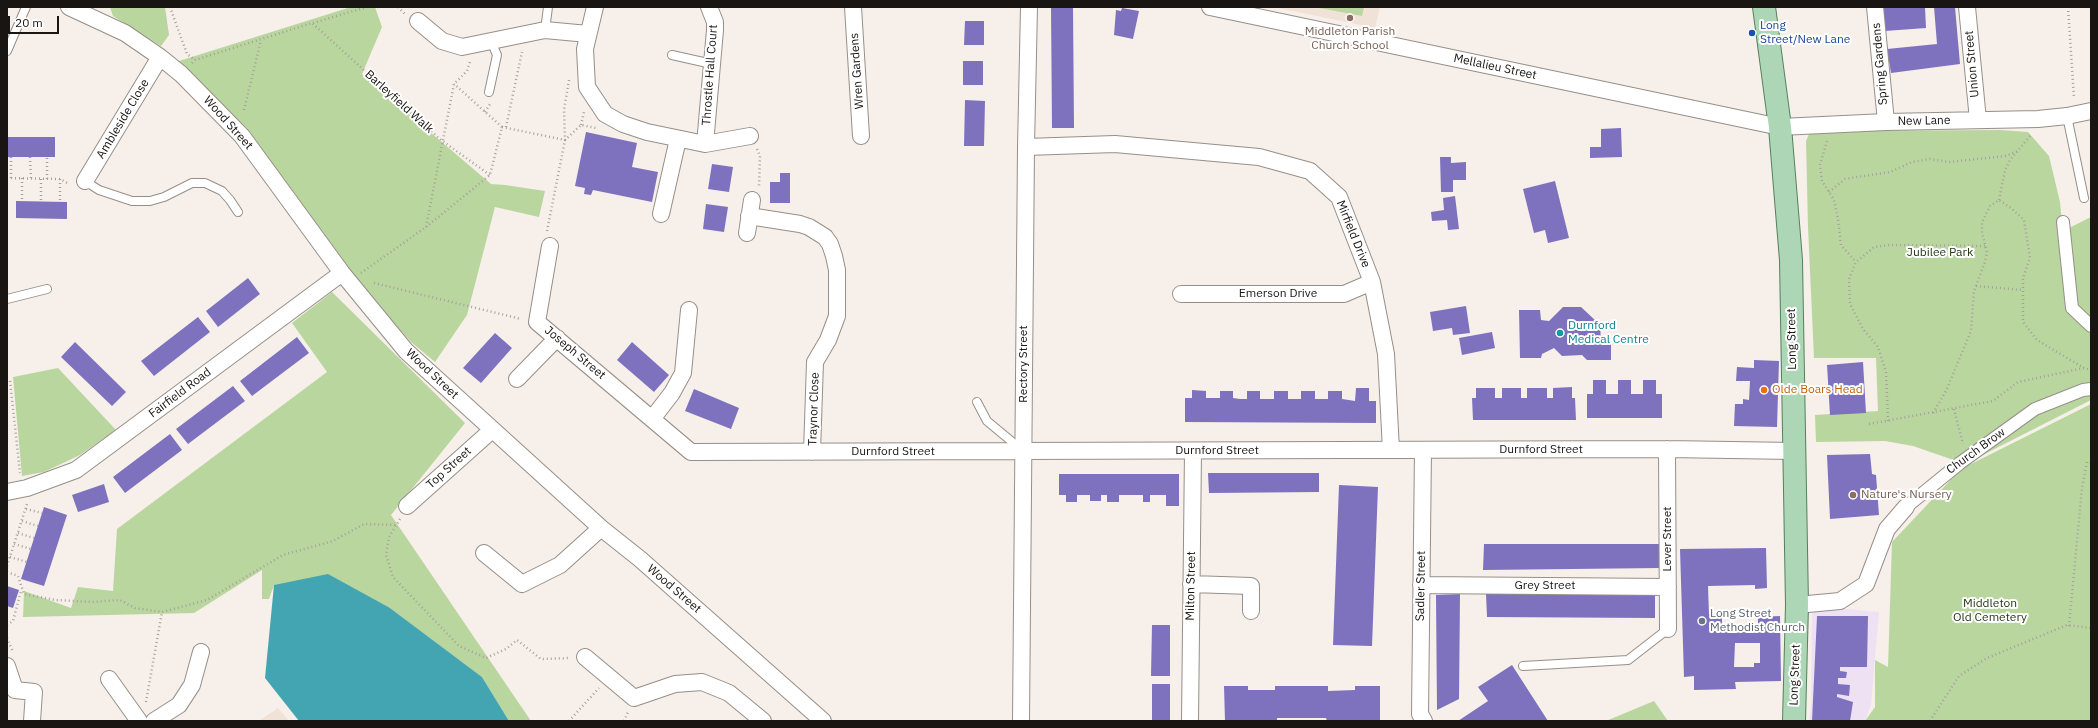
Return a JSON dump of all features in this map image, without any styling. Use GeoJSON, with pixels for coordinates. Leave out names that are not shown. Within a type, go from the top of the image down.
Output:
{"type":"FeatureCollection","features":[{"type":"Feature","properties":{"kind":"main road","name":"Long Street"},"geometry":{"type":"LineString","coordinates":[[1764,7],[1780,127],[1790,260],[1797,605],[1794,721]]}},
{"type":"Feature","properties":{"kind":"street"},"geometry":{"type":"LineString","coordinates":[[595,7],[585,49],[587,87],[605,114],[623,124],[678,139],[705,144],[750,136]]}},
{"type":"Feature","properties":{"kind":"street","name":"Throstle Hall Court"},"geometry":{"type":"LineString","coordinates":[[705,144],[715,22],[709,7]]}},
{"type":"Feature","properties":{"kind":"street","name":"Wren Gardens"},"geometry":{"type":"LineString","coordinates":[[853,7],[861,136]]}},
{"type":"Feature","properties":{"kind":"street","name":"Rectory Street"},"geometry":{"type":"LineString","coordinates":[[1021,721],[1026,147],[1029,7]]}},
{"type":"Feature","properties":{"kind":"street","name":"Mellalieu Street"},"geometry":{"type":"LineString","coordinates":[[1210,7],[1780,127]]}},
{"type":"Feature","properties":{"kind":"street","name":"Spring Gardens"},"geometry":{"type":"LineString","coordinates":[[1875,7],[1886,122]]}},
{"type":"Feature","properties":{"kind":"street","name":"Union Street"},"geometry":{"type":"LineString","coordinates":[[1967,7],[1978,120]]}},
{"type":"Feature","properties":{"kind":"street","name":"Wood Street"},"geometry":{"type":"LineString","coordinates":[[75,8],[124,34],[160,57],[181,74],[242,136],[345,278],[406,351],[601,528],[640,559],[823,721]]}},
{"type":"Feature","properties":{"kind":"street"},"geometry":{"type":"LineString","coordinates":[[418,21],[442,41],[462,47],[545,30],[588,34]]}},
{"type":"Feature","properties":{"kind":"street","name":"Ambleside Close"},"geometry":{"type":"LineString","coordinates":[[85,181],[160,57]]}},
{"type":"Feature","properties":{"kind":"street","name":"New Lane"},"geometry":{"type":"LineString","coordinates":[[1780,127],[1834,126],[1886,122],[2038,119],[2071,116],[2091,111]]}},
{"type":"Feature","properties":{"kind":"street"},"geometry":{"type":"LineString","coordinates":[[662,214],[678,139]]}},
{"type":"Feature","properties":{"kind":"street","name":"Mirfield Drive"},"geometry":{"type":"LineString","coordinates":[[1026,147],[1115,144],[1259,157],[1310,171],[1338,197],[1372,282],[1386,354],[1391,450]]}},
{"type":"Feature","properties":{"kind":"street"},"geometry":{"type":"LineString","coordinates":[[747,233],[752,200]]}},
{"type":"Feature","properties":{"kind":"street","name":"Traynor Close"},"geometry":{"type":"LineString","coordinates":[[749,216],[800,224],[809,227],[825,237],[830,244],[834,256],[836,270],[837,316],[831,335],[815,362],[812,452]]}},
{"type":"Feature","properties":{"kind":"street"},"geometry":{"type":"LineString","coordinates":[[2064,222],[2072,308],[2091,326]]}},
{"type":"Feature","properties":{"kind":"street","name":"Joseph Street"},"geometry":{"type":"LineString","coordinates":[[550,246],[537,322],[652,419]]}},
{"type":"Feature","properties":{"kind":"street","name":"Fairfield Road"},"geometry":{"type":"LineString","coordinates":[[19,490],[76,470],[345,278]]}},
{"type":"Feature","properties":{"kind":"street","name":"Emerson Drive"},"geometry":{"type":"LineString","coordinates":[[1181,294],[1344,294],[1372,282]]}},
{"type":"Feature","properties":{"kind":"street"},"geometry":{"type":"LineString","coordinates":[[652,419],[672,393],[684,373],[689,310]]}},
{"type":"Feature","properties":{"kind":"street"},"geometry":{"type":"LineString","coordinates":[[517,379],[557,338]]}},
{"type":"Feature","properties":{"kind":"street","name":"Church Brow"},"geometry":{"type":"LineString","coordinates":[[1797,605],[1840,601],[1866,584],[1887,529],[1906,507],[1967,458],[2035,409],[2083,390],[2091,389]]}},
{"type":"Feature","properties":{"kind":"street","name":"Durnford Street"},"geometry":{"type":"LineString","coordinates":[[652,419],[691,452],[1667,449],[1794,451]]}},
{"type":"Feature","properties":{"kind":"street","name":"Top Street"},"geometry":{"type":"LineString","coordinates":[[407,506],[492,430]]}},
{"type":"Feature","properties":{"kind":"street","name":"Lever Street"},"geometry":{"type":"LineString","coordinates":[[1667,449],[1668,629]]}},
{"type":"Feature","properties":{"kind":"street","name":"Sadler Street"},"geometry":{"type":"LineString","coordinates":[[1423,450],[1420,714],[1424,721]]}},
{"type":"Feature","properties":{"kind":"street","name":"Milton Street"},"geometry":{"type":"LineString","coordinates":[[1190,721],[1193,451]]}},
{"type":"Feature","properties":{"kind":"street"},"geometry":{"type":"LineString","coordinates":[[484,553],[522,584],[560,565],[601,528]]}},
{"type":"Feature","properties":{"kind":"street"},"geometry":{"type":"LineString","coordinates":[[1191,584],[1251,586],[1251,611]]}},
{"type":"Feature","properties":{"kind":"street","name":"Grey Street"},"geometry":{"type":"LineString","coordinates":[[1421,585],[1668,587]]}},
{"type":"Feature","properties":{"kind":"street"},"geometry":{"type":"LineString","coordinates":[[109,679],[146,717],[179,705],[192,685],[201,652]]}},
{"type":"Feature","properties":{"kind":"street"},"geometry":{"type":"LineString","coordinates":[[585,657],[634,698],[675,684],[702,682],[729,693],[763,721]]}},
{"type":"Feature","properties":{"kind":"street"},"geometry":{"type":"LineString","coordinates":[[7,666],[15,690],[34,692],[32,721]]}},
{"type":"Feature","properties":{"kind":"lane"},"geometry":{"type":"LineString","coordinates":[[7,51],[26,7]]}},
{"type":"Feature","properties":{"kind":"lane"},"geometry":{"type":"LineString","coordinates":[[545,30],[548,7]]}},
{"type":"Feature","properties":{"kind":"lane"},"geometry":{"type":"LineString","coordinates":[[489,92],[497,55],[491,41]]}},
{"type":"Feature","properties":{"kind":"lane"},"geometry":{"type":"LineString","coordinates":[[672,55],[712,64]]}},
{"type":"Feature","properties":{"kind":"lane"},"geometry":{"type":"LineString","coordinates":[[2071,116],[2084,198]]}},
{"type":"Feature","properties":{"kind":"lane"},"geometry":{"type":"LineString","coordinates":[[85,181],[99,190],[132,201],[150,201],[164,197],[192,183],[205,183],[222,191],[238,212]]}},
{"type":"Feature","properties":{"kind":"lane"},"geometry":{"type":"LineString","coordinates":[[7,299],[46,289]]}},
{"type":"Feature","properties":{"kind":"lane"},"geometry":{"type":"LineString","coordinates":[[977,402],[987,421],[1024,452]]}},
{"type":"Feature","properties":{"kind":"lane"},"geometry":{"type":"LineString","coordinates":[[1523,666],[1628,660],[1668,629]]}},
{"type":"Feature","properties":{"kind":"path"},"geometry":{"type":"LineString","coordinates":[[170,7],[187,54],[195,60],[366,7]]}},
{"type":"Feature","properties":{"kind":"path"},"geometry":{"type":"LineString","coordinates":[[2068,7],[2071,116]]}},
{"type":"Feature","properties":{"kind":"path","name":"Barleyfield Walk"},"geometry":{"type":"LineString","coordinates":[[312,23],[441,140],[490,175]]}},
{"type":"Feature","properties":{"kind":"path"},"geometry":{"type":"LineString","coordinates":[[506,127],[526,34]]}},
{"type":"Feature","properties":{"kind":"path"},"geometry":{"type":"LineString","coordinates":[[244,110],[261,39]]}},
{"type":"Feature","properties":{"kind":"path"},"geometry":{"type":"LineString","coordinates":[[426,227],[441,140],[454,84],[467,71],[476,44]]}},
{"type":"Feature","properties":{"kind":"path"},"geometry":{"type":"LineString","coordinates":[[454,84],[502,126],[565,140],[546,236],[550,246]]}},
{"type":"Feature","properties":{"kind":"path"},"geometry":{"type":"LineString","coordinates":[[1933,413],[1946,392],[1971,331],[1976,286],[1987,252],[1982,233],[1982,222],[1990,206],[1999,200],[2005,170],[2034,132],[2038,119]]}},
{"type":"Feature","properties":{"kind":"path"},"geometry":{"type":"LineString","coordinates":[[345,278],[426,227],[490,175],[502,126]]}},
{"type":"Feature","properties":{"kind":"path"},"geometry":{"type":"LineString","coordinates":[[1834,126],[1823,148],[1820,165],[1822,181],[1834,200],[1841,245],[1856,262]]}},
{"type":"Feature","properties":{"kind":"path"},"geometry":{"type":"LineString","coordinates":[[750,136],[760,156],[759,192],[752,200]]}},
{"type":"Feature","properties":{"kind":"path"},"geometry":{"type":"LineString","coordinates":[[1829,192],[1845,180],[1890,172],[1912,162],[1930,159],[1950,162],[2006,156],[2018,151]]}},
{"type":"Feature","properties":{"kind":"path"},"geometry":{"type":"LineString","coordinates":[[11,157],[11,178]]}},
{"type":"Feature","properties":{"kind":"path"},"geometry":{"type":"LineString","coordinates":[[30,157],[31,179]]}},
{"type":"Feature","properties":{"kind":"path"},"geometry":{"type":"LineString","coordinates":[[47,157],[47,179]]}},
{"type":"Feature","properties":{"kind":"path"},"geometry":{"type":"LineString","coordinates":[[7,178],[60,179],[79,191],[85,181]]}},
{"type":"Feature","properties":{"kind":"path"},"geometry":{"type":"LineString","coordinates":[[22,178],[22,201]]}},
{"type":"Feature","properties":{"kind":"path"},"geometry":{"type":"LineString","coordinates":[[41,179],[41,202]]}},
{"type":"Feature","properties":{"kind":"path"},"geometry":{"type":"LineString","coordinates":[[60,179],[60,202]]}},
{"type":"Feature","properties":{"kind":"path"},"geometry":{"type":"LineString","coordinates":[[1999,200],[2011,208],[2024,220],[2030,258],[2023,278],[2023,322],[2037,340],[2084,368],[2091,370]]}},
{"type":"Feature","properties":{"kind":"path"},"geometry":{"type":"LineString","coordinates":[[1888,421],[1886,372],[1878,348],[1863,329],[1850,304],[1849,279],[1856,262],[1874,247],[1889,245],[1986,246]]}},
{"type":"Feature","properties":{"kind":"path"},"geometry":{"type":"LineString","coordinates":[[374,283],[537,322]]}},
{"type":"Feature","properties":{"kind":"path"},"geometry":{"type":"LineString","coordinates":[[1976,286],[2022,290]]}},
{"type":"Feature","properties":{"kind":"path"},"geometry":{"type":"LineString","coordinates":[[1869,424],[1993,401],[2018,382],[2084,368]]}},
{"type":"Feature","properties":{"kind":"path"},"geometry":{"type":"LineString","coordinates":[[7,566],[29,498],[19,490],[10,381]]}},
{"type":"Feature","properties":{"kind":"path"},"geometry":{"type":"LineString","coordinates":[[1954,409],[1967,458]]}},
{"type":"Feature","properties":{"kind":"path"},"geometry":{"type":"LineString","coordinates":[[2070,626],[2082,488],[2087,462],[2091,463]]}},
{"type":"Feature","properties":{"kind":"path"},"geometry":{"type":"LineString","coordinates":[[407,506],[389,537],[386,555],[393,578],[459,646],[486,658],[506,649],[517,640],[541,659],[585,657]]}},
{"type":"Feature","properties":{"kind":"path"},"geometry":{"type":"LineString","coordinates":[[26,509],[42,514]]}},
{"type":"Feature","properties":{"kind":"path"},"geometry":{"type":"LineString","coordinates":[[22,520],[38,526]]}},
{"type":"Feature","properties":{"kind":"path"},"geometry":{"type":"LineString","coordinates":[[22,591],[24,594],[55,600],[92,602],[120,600],[136,608],[162,612],[207,600],[283,555],[333,541],[364,524],[397,525]]}},
{"type":"Feature","properties":{"kind":"path"},"geometry":{"type":"LineString","coordinates":[[18,533],[34,538]]}},
{"type":"Feature","properties":{"kind":"path"},"geometry":{"type":"LineString","coordinates":[[14,544],[31,549]]}},
{"type":"Feature","properties":{"kind":"path"},"geometry":{"type":"LineString","coordinates":[[10,557],[26,562]]}},
{"type":"Feature","properties":{"kind":"path"},"geometry":{"type":"LineString","coordinates":[[7,572],[18,576],[22,591],[13,621],[7,625]]}},
{"type":"Feature","properties":{"kind":"path"},"geometry":{"type":"LineString","coordinates":[[146,717],[162,612]]}},
{"type":"Feature","properties":{"kind":"path"},"geometry":{"type":"LineString","coordinates":[[1930,721],[1959,676],[1987,658],[2070,626],[2091,628]]}},
{"type":"Feature","properties":{"kind":"path"},"geometry":{"type":"LineString","coordinates":[[569,721],[608,677]]}},
{"type":"Feature","properties":{"kind":"shaded area","name":"Middleton Parish Church School"},"geometry":{"type":"Polygon","coordinates":[[[1273,7],[1380,7],[1375,28],[1273,7]]]}},
{"type":"Feature","properties":{"kind":"shaded area"},"geometry":{"type":"Polygon","coordinates":[[[1812,606],[1879,612],[1871,705],[1865,721],[1809,721],[1811,709],[1812,606]]]}},
{"type":"Feature","properties":{"kind":"shaded area"},"geometry":{"type":"Polygon","coordinates":[[[278,708],[289,721],[259,721],[278,708]]]}},
{"type":"Feature","properties":{"kind":"green space"},"geometry":{"type":"Polygon","coordinates":[[[110,7],[165,7],[169,35],[161,46],[113,16],[110,7]]]}},
{"type":"Feature","properties":{"kind":"green space"},"geometry":{"type":"Polygon","coordinates":[[[351,7],[375,7],[382,27],[362,74],[491,184],[545,191],[539,217],[495,207],[467,315],[435,362],[411,342],[360,286],[247,128],[200,85],[179,61],[351,7]]]}},
{"type":"Feature","properties":{"kind":"green space"},"geometry":{"type":"Polygon","coordinates":[[[1314,7],[1364,7],[1362,16],[1314,7]]]}},
{"type":"Feature","properties":{"kind":"green space","name":"Jubilee Park"},"geometry":{"type":"Polygon","coordinates":[[[2000,130],[2028,132],[2049,156],[2060,202],[2070,308],[2091,329],[2091,400],[1965,464],[1913,446],[1885,441],[1816,442],[1815,415],[1878,411],[1876,358],[1814,358],[1806,141],[1809,134],[1815,131],[2000,130]]]}},
{"type":"Feature","properties":{"kind":"green space"},"geometry":{"type":"Polygon","coordinates":[[[2091,217],[2091,324],[2075,310],[2065,230],[2091,217]]]}},
{"type":"Feature","properties":{"kind":"green space"},"geometry":{"type":"Polygon","coordinates":[[[332,292],[465,423],[391,515],[531,721],[509,721],[482,677],[390,608],[274,585],[269,599],[262,599],[262,570],[194,613],[23,617],[24,591],[71,608],[78,587],[113,591],[117,529],[327,372],[292,323],[332,292]]]}},
{"type":"Feature","properties":{"kind":"green space"},"geometry":{"type":"Polygon","coordinates":[[[58,368],[116,430],[80,455],[44,472],[22,476],[13,377],[58,368]]]}},
{"type":"Feature","properties":{"kind":"green space","name":"Middleton Old Cemetery"},"geometry":{"type":"Polygon","coordinates":[[[2091,404],[2091,721],[1865,721],[1875,707],[1875,660],[1888,667],[1892,542],[1961,469],[2091,404]]]}},
{"type":"Feature","properties":{"kind":"green space"},"geometry":{"type":"Polygon","coordinates":[[[1654,701],[1668,721],[1606,721],[1654,701]]]}},
{"type":"Feature","properties":{"kind":"water"},"geometry":{"type":"Polygon","coordinates":[[[328,574],[390,608],[482,677],[509,721],[299,721],[265,678],[274,585],[328,574]]]}},
{"type":"Feature","properties":{"kind":"building"},"geometry":{"type":"Polygon","coordinates":[[[1051,7],[1073,7],[1074,128],[1052,128],[1051,7]]]}},
{"type":"Feature","properties":{"kind":"building"},"geometry":{"type":"Polygon","coordinates":[[[1882,7],[1925,7],[1926,28],[1885,31],[1882,7]]]}},
{"type":"Feature","properties":{"kind":"building"},"geometry":{"type":"Polygon","coordinates":[[[1934,7],[1955,7],[1960,64],[1891,73],[1887,49],[1937,44],[1934,7]]]}},
{"type":"Feature","properties":{"kind":"building"},"geometry":{"type":"Polygon","coordinates":[[[1122,8],[1139,11],[1133,39],[1114,35],[1116,10],[1121,11],[1122,8]]]}},
{"type":"Feature","properties":{"kind":"building"},"geometry":{"type":"Polygon","coordinates":[[[965,21],[984,21],[984,45],[964,45],[965,21]]]}},
{"type":"Feature","properties":{"kind":"building"},"geometry":{"type":"Polygon","coordinates":[[[963,61],[983,61],[983,85],[963,85],[963,61]]]}},
{"type":"Feature","properties":{"kind":"building"},"geometry":{"type":"Polygon","coordinates":[[[965,100],[985,101],[984,146],[964,146],[965,100]]]}},
{"type":"Feature","properties":{"kind":"building"},"geometry":{"type":"Polygon","coordinates":[[[1621,128],[1622,157],[1590,158],[1590,147],[1601,147],[1601,129],[1621,128]]]}},
{"type":"Feature","properties":{"kind":"building"},"geometry":{"type":"Polygon","coordinates":[[[586,132],[637,143],[632,167],[658,172],[652,202],[593,190],[591,195],[584,194],[585,188],[575,186],[586,132]]]}},
{"type":"Feature","properties":{"kind":"building"},"geometry":{"type":"Polygon","coordinates":[[[7,137],[55,137],[55,157],[7,157],[7,137]]]}},
{"type":"Feature","properties":{"kind":"building"},"geometry":{"type":"Polygon","coordinates":[[[1440,157],[1451,157],[1451,163],[1466,162],[1466,180],[1453,180],[1453,192],[1441,192],[1440,157]]]}},
{"type":"Feature","properties":{"kind":"building"},"geometry":{"type":"Polygon","coordinates":[[[712,164],[733,167],[729,192],[708,189],[712,164]]]}},
{"type":"Feature","properties":{"kind":"building"},"geometry":{"type":"Polygon","coordinates":[[[780,173],[790,173],[790,203],[770,203],[770,182],[780,182],[780,173]]]}},
{"type":"Feature","properties":{"kind":"building"},"geometry":{"type":"Polygon","coordinates":[[[1555,181],[1569,238],[1548,243],[1545,230],[1534,233],[1523,189],[1555,181]]]}},
{"type":"Feature","properties":{"kind":"building"},"geometry":{"type":"Polygon","coordinates":[[[1455,196],[1459,229],[1448,230],[1447,220],[1432,221],[1431,212],[1444,210],[1443,198],[1455,196]]]}},
{"type":"Feature","properties":{"kind":"building"},"geometry":{"type":"Polygon","coordinates":[[[16,201],[67,202],[67,219],[16,218],[16,201]]]}},
{"type":"Feature","properties":{"kind":"building"},"geometry":{"type":"Polygon","coordinates":[[[706,204],[728,207],[724,232],[703,229],[706,204]]]}},
{"type":"Feature","properties":{"kind":"building"},"geometry":{"type":"Polygon","coordinates":[[[248,278],[260,294],[218,327],[206,311],[248,278]]]}},
{"type":"Feature","properties":{"kind":"building"},"geometry":{"type":"Polygon","coordinates":[[[1466,306],[1470,333],[1453,335],[1452,328],[1433,331],[1430,312],[1466,306]]]}},
{"type":"Feature","properties":{"kind":"building","name":"Durnford Medical Centre"},"geometry":{"type":"Polygon","coordinates":[[[1563,307],[1581,307],[1596,321],[1600,322],[1601,344],[1611,344],[1611,360],[1587,360],[1582,355],[1562,356],[1554,348],[1542,354],[1541,358],[1520,358],[1519,310],[1540,310],[1541,320],[1549,321],[1563,307]]]}},
{"type":"Feature","properties":{"kind":"building"},"geometry":{"type":"Polygon","coordinates":[[[198,317],[210,332],[154,376],[141,361],[198,317]]]}},
{"type":"Feature","properties":{"kind":"building"},"geometry":{"type":"Polygon","coordinates":[[[1492,332],[1495,348],[1462,355],[1459,338],[1492,332]]]}},
{"type":"Feature","properties":{"kind":"building"},"geometry":{"type":"Polygon","coordinates":[[[495,333],[512,348],[481,383],[463,368],[495,333]]]}},
{"type":"Feature","properties":{"kind":"building"},"geometry":{"type":"Polygon","coordinates":[[[297,337],[309,353],[252,396],[240,381],[297,337]]]}},
{"type":"Feature","properties":{"kind":"building"},"geometry":{"type":"Polygon","coordinates":[[[75,342],[126,392],[112,406],[61,357],[75,342]]]}},
{"type":"Feature","properties":{"kind":"building"},"geometry":{"type":"Polygon","coordinates":[[[632,342],[669,375],[654,392],[617,360],[632,342]]]}},
{"type":"Feature","properties":{"kind":"building","name":"Olde Boars Head"},"geometry":{"type":"Polygon","coordinates":[[[1754,360],[1779,361],[1777,427],[1734,426],[1735,404],[1743,404],[1743,399],[1749,400],[1750,381],[1736,381],[1737,367],[1754,368],[1754,360]]]}},
{"type":"Feature","properties":{"kind":"building"},"geometry":{"type":"Polygon","coordinates":[[[1863,362],[1866,413],[1830,415],[1827,365],[1863,362]]]}},
{"type":"Feature","properties":{"kind":"building"},"geometry":{"type":"Polygon","coordinates":[[[1593,380],[1606,380],[1606,394],[1618,394],[1618,380],[1631,380],[1631,394],[1643,394],[1643,380],[1656,380],[1656,394],[1662,394],[1662,418],[1587,418],[1587,394],[1593,394],[1593,380]]]}},
{"type":"Feature","properties":{"kind":"building"},"geometry":{"type":"Polygon","coordinates":[[[233,386],[245,401],[188,444],[176,429],[233,386]]]}},
{"type":"Feature","properties":{"kind":"building"},"geometry":{"type":"Polygon","coordinates":[[[1572,387],[1572,398],[1575,398],[1576,420],[1473,420],[1472,398],[1476,398],[1476,388],[1495,388],[1495,398],[1502,398],[1502,388],[1521,388],[1521,398],[1527,398],[1527,388],[1547,388],[1547,398],[1553,398],[1553,388],[1572,387]]]}},
{"type":"Feature","properties":{"kind":"building"},"geometry":{"type":"Polygon","coordinates":[[[1356,388],[1369,388],[1369,401],[1376,401],[1376,423],[1185,422],[1185,398],[1192,398],[1192,390],[1206,391],[1206,398],[1220,398],[1220,391],[1233,391],[1233,398],[1240,399],[1247,399],[1247,391],[1260,391],[1260,399],[1274,399],[1274,391],[1288,391],[1288,399],[1301,399],[1301,391],[1315,391],[1315,399],[1328,399],[1328,391],[1342,391],[1342,399],[1355,401],[1356,388]]]}},
{"type":"Feature","properties":{"kind":"building"},"geometry":{"type":"Polygon","coordinates":[[[694,389],[739,408],[731,429],[685,411],[694,389]]]}},
{"type":"Feature","properties":{"kind":"building"},"geometry":{"type":"Polygon","coordinates":[[[170,434],[182,450],[125,493],[113,477],[170,434]]]}},
{"type":"Feature","properties":{"kind":"building","name":"Nature's Nursery"},"geometry":{"type":"Polygon","coordinates":[[[1870,454],[1872,474],[1876,475],[1879,515],[1830,519],[1827,455],[1870,454]]]}},
{"type":"Feature","properties":{"kind":"building"},"geometry":{"type":"Polygon","coordinates":[[[1208,473],[1319,473],[1319,492],[1209,493],[1208,473]]]}},
{"type":"Feature","properties":{"kind":"building"},"geometry":{"type":"Polygon","coordinates":[[[1059,474],[1179,474],[1179,506],[1166,506],[1166,495],[1150,495],[1150,502],[1143,502],[1143,495],[1119,495],[1119,502],[1107,502],[1107,495],[1101,495],[1101,501],[1090,501],[1090,495],[1077,495],[1077,502],[1066,502],[1066,495],[1059,495],[1059,474]]]}},
{"type":"Feature","properties":{"kind":"building"},"geometry":{"type":"Polygon","coordinates":[[[104,484],[109,502],[78,512],[72,495],[104,484]]]}},
{"type":"Feature","properties":{"kind":"building"},"geometry":{"type":"Polygon","coordinates":[[[1339,485],[1378,487],[1372,646],[1333,645],[1339,485]]]}},
{"type":"Feature","properties":{"kind":"building"},"geometry":{"type":"Polygon","coordinates":[[[44,507],[67,515],[44,586],[21,579],[44,507]]]}},
{"type":"Feature","properties":{"kind":"building"},"geometry":{"type":"Polygon","coordinates":[[[1484,544],[1660,544],[1660,568],[1483,570],[1484,544]]]}},
{"type":"Feature","properties":{"kind":"building","name":"Long Street Methodist Church"},"geometry":{"type":"Polygon","coordinates":[[[1766,548],[1767,588],[1755,589],[1755,585],[1708,586],[1709,614],[1722,614],[1722,626],[1758,625],[1758,617],[1780,616],[1781,681],[1735,682],[1736,689],[1694,690],[1694,676],[1684,677],[1680,549],[1766,548]],[[1735,643],[1734,667],[1754,667],[1754,663],[1760,663],[1760,643],[1735,643]]]}},
{"type":"Feature","properties":{"kind":"building"},"geometry":{"type":"Polygon","coordinates":[[[7,586],[19,590],[13,608],[7,606],[7,586]]]}},
{"type":"Feature","properties":{"kind":"building"},"geometry":{"type":"Polygon","coordinates":[[[1460,594],[1459,699],[1437,710],[1436,595],[1460,594]]]}},
{"type":"Feature","properties":{"kind":"building"},"geometry":{"type":"Polygon","coordinates":[[[1486,594],[1655,594],[1655,618],[1487,617],[1486,594]]]}},
{"type":"Feature","properties":{"kind":"building"},"geometry":{"type":"Polygon","coordinates":[[[1817,616],[1868,616],[1867,667],[1840,667],[1840,671],[1847,672],[1846,678],[1838,678],[1838,684],[1850,685],[1849,696],[1837,694],[1837,697],[1853,702],[1850,721],[1812,721],[1817,616]]]}},
{"type":"Feature","properties":{"kind":"building"},"geometry":{"type":"Polygon","coordinates":[[[1152,625],[1170,625],[1170,676],[1151,676],[1152,625]]]}},
{"type":"Feature","properties":{"kind":"building"},"geometry":{"type":"Polygon","coordinates":[[[1512,665],[1548,721],[1458,721],[1488,701],[1478,687],[1512,665]]]}},
{"type":"Feature","properties":{"kind":"building"},"geometry":{"type":"Polygon","coordinates":[[[1152,684],[1170,684],[1170,721],[1152,721],[1152,684]]]}},
{"type":"Feature","properties":{"kind":"building"},"geometry":{"type":"Polygon","coordinates":[[[1224,686],[1248,686],[1248,690],[1275,690],[1275,686],[1328,686],[1328,691],[1355,690],[1355,686],[1380,686],[1380,721],[1327,721],[1326,718],[1277,718],[1277,721],[1225,721],[1224,686]]]}},
{"type":"Feature","properties":{"kind":"place","name":"Middleton Parish Church School"},"geometry":{"type":"Point","coordinates":[1350,18]}},
{"type":"Feature","properties":{"kind":"place","name":"Long Street/New Lane"},"geometry":{"type":"Point","coordinates":[1752,33]}},
{"type":"Feature","properties":{"kind":"place","name":"Durnford Medical Centre"},"geometry":{"type":"Point","coordinates":[1560,333]}},
{"type":"Feature","properties":{"kind":"place","name":"Olde Boars Head"},"geometry":{"type":"Point","coordinates":[1764,390]}},
{"type":"Feature","properties":{"kind":"place","name":"Nature's Nursery"},"geometry":{"type":"Point","coordinates":[1853,495]}},
{"type":"Feature","properties":{"kind":"place","name":"Long Street Methodist Church"},"geometry":{"type":"Point","coordinates":[1702,621]}}]}
